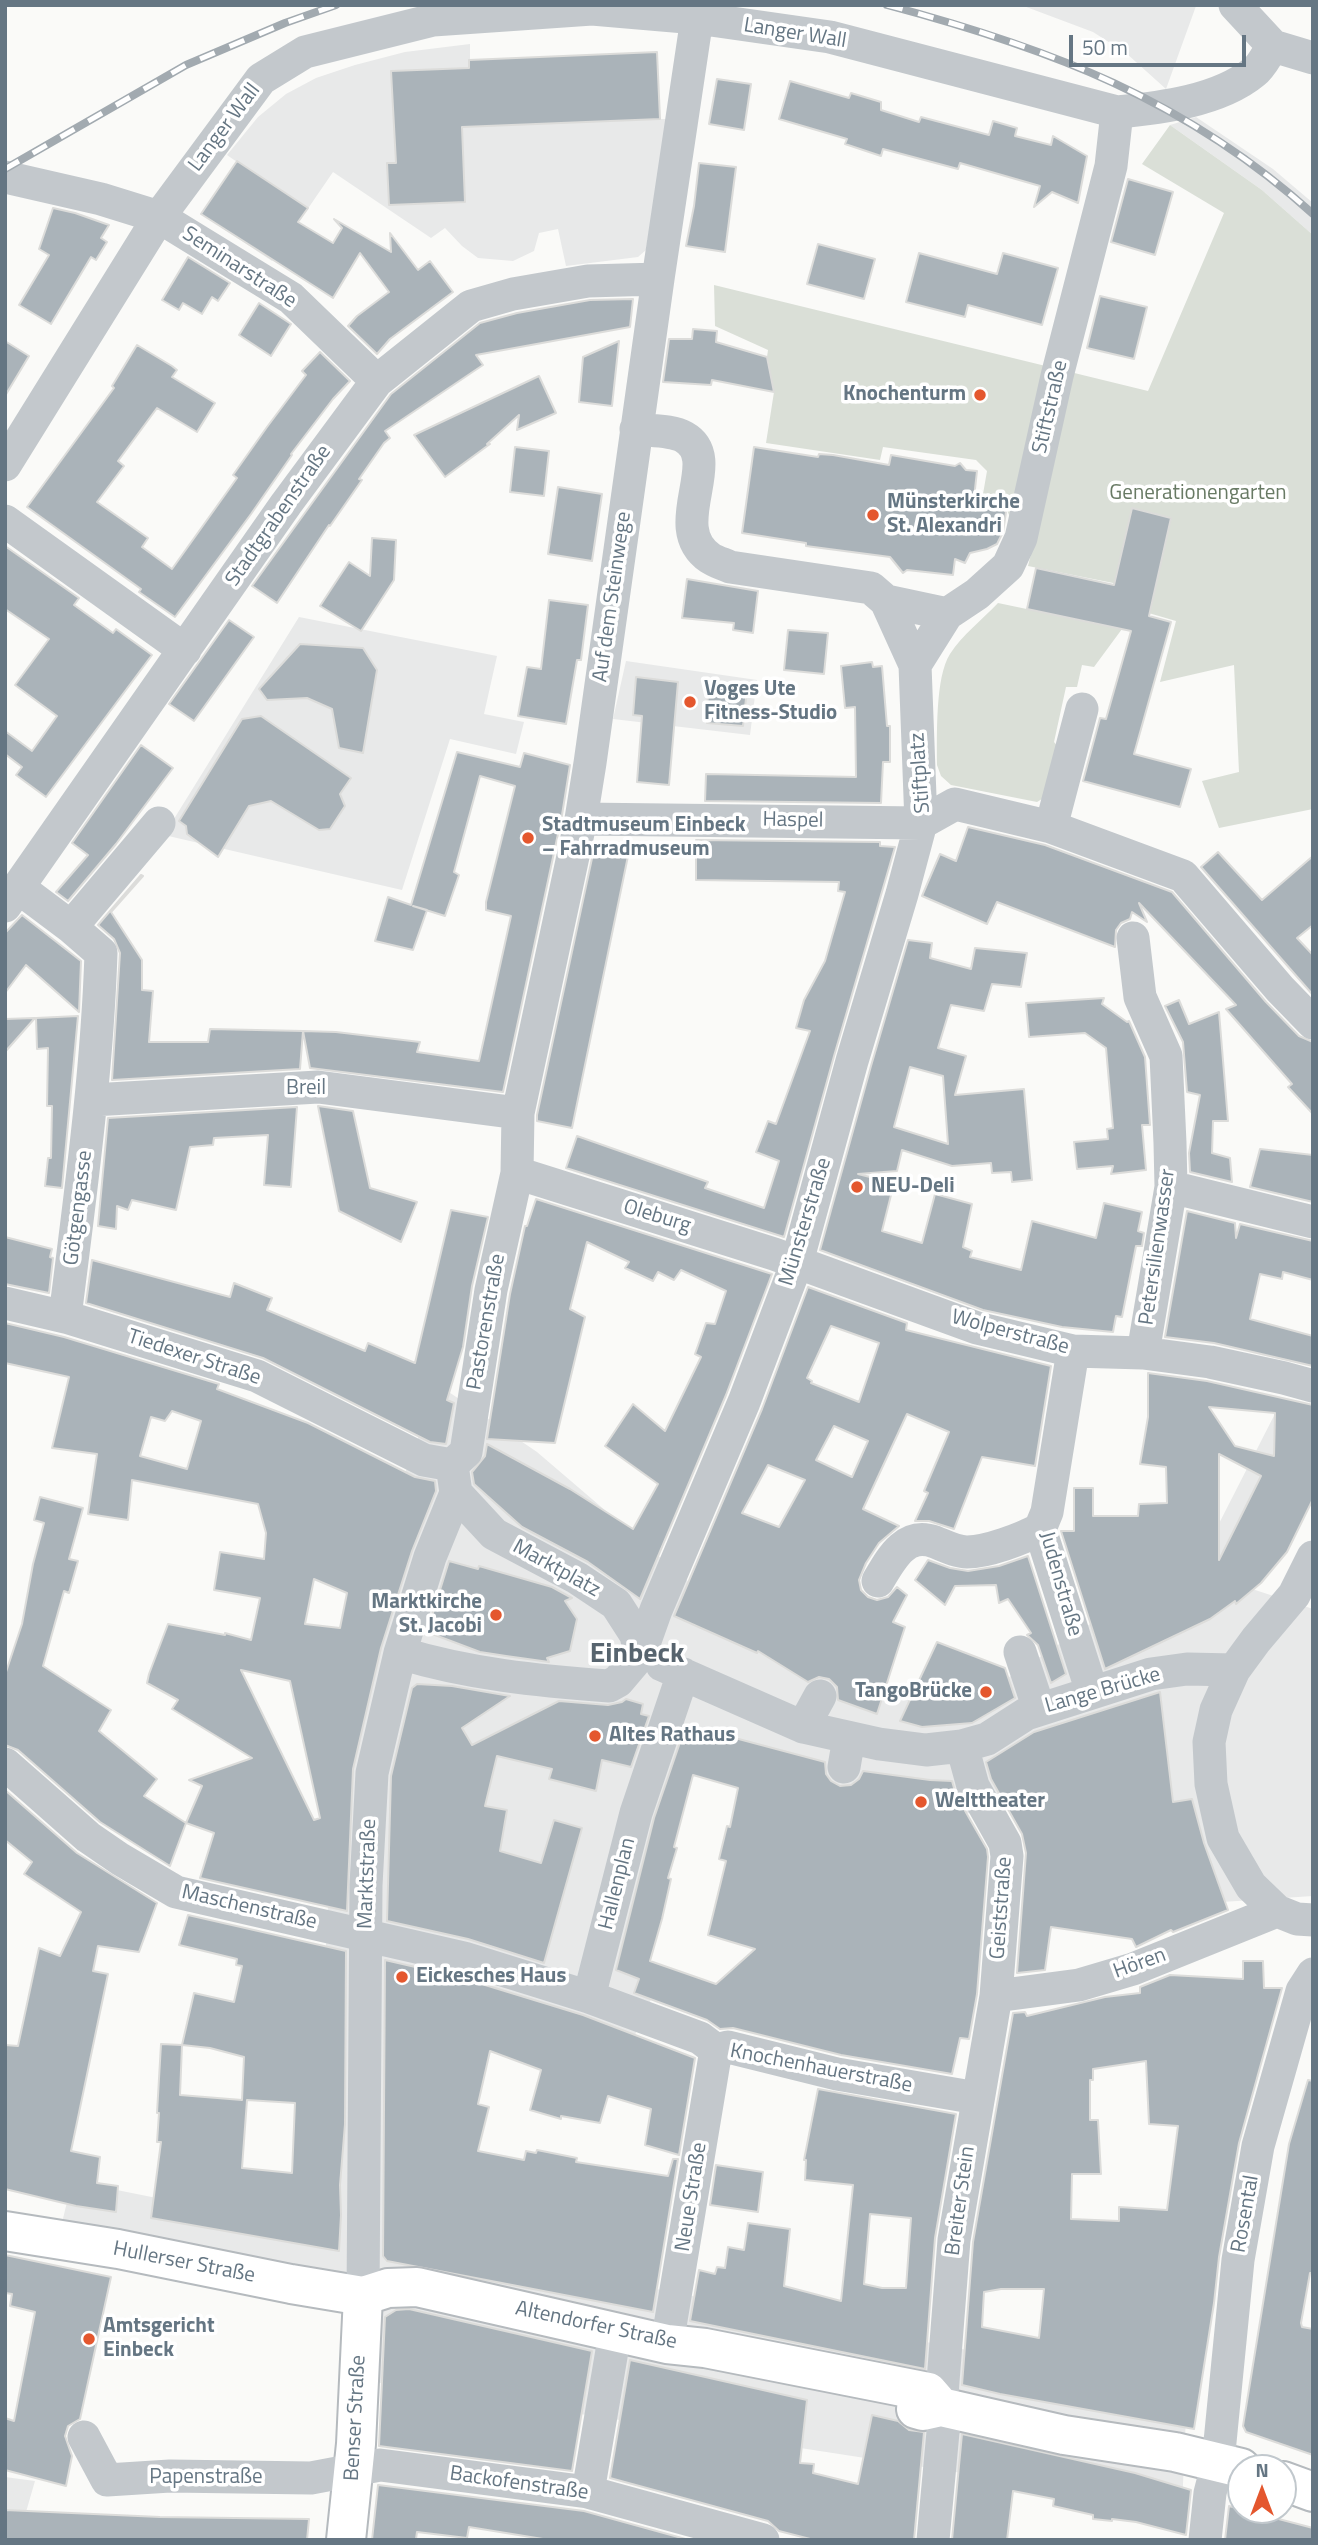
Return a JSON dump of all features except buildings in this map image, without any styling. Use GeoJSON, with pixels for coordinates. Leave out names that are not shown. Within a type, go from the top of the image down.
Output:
{"type":"FeatureCollection","features":[{"type":"Feature","properties":{"kind":"main road","name":"Hullerser Straße"},"geometry":{"type":"LineString","coordinates":[[5,2231],[118,2249],[363,2296]]}},
{"type":"Feature","properties":{"kind":"main road","name":"Altendorfer Straße"},"geometry":{"type":"LineString","coordinates":[[363,2296],[388,2288],[417,2287],[667,2344],[705,2348],[928,2392],[945,2408],[1064,2435],[1175,2452],[1227,2465]]}},
{"type":"Feature","properties":{"kind":"main road","name":"Benser Straße"},"geometry":{"type":"LineString","coordinates":[[346,2540],[354,2471],[363,2296]]}},
{"type":"Feature","properties":{"kind":"street"},"geometry":{"type":"LineString","coordinates":[[1235,5],[1273,46],[1313,58]]}},
{"type":"Feature","properties":{"kind":"street","name":"Langer Wall"},"geometry":{"type":"LineString","coordinates":[[5,465],[159,217],[261,79],[305,52],[432,13],[592,9],[697,19],[830,37],[1117,112],[1165,107],[1230,89],[1256,71],[1273,46]]}},
{"type":"Feature","properties":{"kind":"street","name":"Auf dem Steinwege"},"geometry":{"type":"LineString","coordinates":[[516,1173],[518,1114],[581,819],[697,19]]}},
{"type":"Feature","properties":{"kind":"street","name":"Stiftstraße"},"geometry":{"type":"LineString","coordinates":[[915,665],[947,614],[977,594],[1008,566],[1021,538],[1057,376],[1111,166],[1117,112]]}},
{"type":"Feature","properties":{"kind":"street"},"geometry":{"type":"LineString","coordinates":[[5,177],[100,199],[159,217]]}},
{"type":"Feature","properties":{"kind":"street","name":"Seminarstraße"},"geometry":{"type":"LineString","coordinates":[[159,217],[291,298],[377,381]]}},
{"type":"Feature","properties":{"kind":"street","name":"Stadtgrabenstraße"},"geometry":{"type":"LineString","coordinates":[[12,897],[286,504],[377,381],[471,306],[513,294],[588,281],[658,279]]}},
{"type":"Feature","properties":{"kind":"street"},"geometry":{"type":"LineString","coordinates":[[636,429],[681,435],[695,444],[700,459],[691,521],[695,541],[709,558],[740,569],[872,588],[886,601],[947,614]]}},
{"type":"Feature","properties":{"kind":"street"},"geometry":{"type":"LineString","coordinates":[[5,521],[185,650]]}},
{"type":"Feature","properties":{"kind":"street","name":"Stiftplatz"},"geometry":{"type":"LineString","coordinates":[[886,601],[915,665],[921,822],[956,804],[1051,827],[1183,876],[1280,989],[1313,1023]]}},
{"type":"Feature","properties":{"kind":"street"},"geometry":{"type":"LineString","coordinates":[[1051,827],[1082,709]]}},
{"type":"Feature","properties":{"kind":"street","name":"Haspel"},"geometry":{"type":"LineString","coordinates":[[581,819],[921,822]]}},
{"type":"Feature","properties":{"kind":"street","name":"Münsterstraße"},"geometry":{"type":"LineString","coordinates":[[640,1655],[656,1610],[744,1402],[797,1262],[921,822]]}},
{"type":"Feature","properties":{"kind":"street"},"geometry":{"type":"LineString","coordinates":[[12,897],[71,927],[159,823]]}},
{"type":"Feature","properties":{"kind":"street","name":"Götgengasse"},"geometry":{"type":"LineString","coordinates":[[65,1317],[99,1032],[101,953],[71,927]]}},
{"type":"Feature","properties":{"kind":"street","name":"Petersilienwasser"},"geometry":{"type":"LineString","coordinates":[[1133,938],[1140,997],[1166,1056],[1171,1187],[1143,1353]]}},
{"type":"Feature","properties":{"kind":"street","name":"Breil"},"geometry":{"type":"LineString","coordinates":[[92,1100],[318,1087],[518,1114]]}},
{"type":"Feature","properties":{"kind":"street","name":"Oleburg"},"geometry":{"type":"LineString","coordinates":[[516,1173],[797,1262]]}},
{"type":"Feature","properties":{"kind":"street","name":"Pastorenstraße"},"geometry":{"type":"LineString","coordinates":[[454,1479],[466,1452],[491,1290],[516,1173]]}},
{"type":"Feature","properties":{"kind":"street"},"geometry":{"type":"LineString","coordinates":[[1171,1187],[1313,1222]]}},
{"type":"Feature","properties":{"kind":"street","name":"Wolperstraße"},"geometry":{"type":"LineString","coordinates":[[797,1262],[977,1328],[1073,1351],[1143,1353],[1210,1362],[1313,1386]]}},
{"type":"Feature","properties":{"kind":"street","name":"Tiedexer Straße"},"geometry":{"type":"LineString","coordinates":[[5,1303],[65,1317],[257,1376],[424,1460],[454,1479]]}},
{"type":"Feature","properties":{"kind":"street","name":"Judenstraße"},"geometry":{"type":"LineString","coordinates":[[1073,1351],[1046,1512],[1040,1529],[1092,1692]]}},
{"type":"Feature","properties":{"kind":"street","name":"Marktstraße"},"geometry":{"type":"LineString","coordinates":[[363,2296],[366,1935],[372,1773],[400,1653],[454,1479]]}},
{"type":"Feature","properties":{"kind":"street","name":"Marktplatz"},"geometry":{"type":"LineString","coordinates":[[454,1479],[494,1534],[577,1578],[616,1604],[636,1634],[640,1655]]}},
{"type":"Feature","properties":{"kind":"street"},"geometry":{"type":"LineString","coordinates":[[878,1581],[896,1551],[910,1541],[926,1539],[966,1552],[1026,1537],[1040,1529]]}},
{"type":"Feature","properties":{"kind":"street"},"geometry":{"type":"LineString","coordinates":[[1313,1557],[1303,1598],[1256,1640],[1234,1670],[1216,1710],[1209,1742],[1211,1784],[1223,1838],[1251,1886],[1277,1911],[1297,1919],[1313,1920]]}},
{"type":"Feature","properties":{"kind":"street"},"geometry":{"type":"LineString","coordinates":[[400,1653],[442,1667],[615,1700],[618,1681],[640,1655],[803,1727],[846,1752],[926,1750],[962,1746],[987,1739],[1028,1714],[1020,1652]]}},
{"type":"Feature","properties":{"kind":"street","name":"Lange Brücke"},"geometry":{"type":"LineString","coordinates":[[1028,1714],[1151,1674],[1186,1669],[1234,1670]]}},
{"type":"Feature","properties":{"kind":"street","name":"Hallenplan"},"geometry":{"type":"LineString","coordinates":[[589,1997],[636,1814],[683,1674]]}},
{"type":"Feature","properties":{"kind":"street"},"geometry":{"type":"LineString","coordinates":[[803,1727],[820,1696]]}},
{"type":"Feature","properties":{"kind":"street","name":"Geiststraße"},"geometry":{"type":"LineString","coordinates":[[962,1746],[973,1786],[1005,1843],[1007,1856],[996,1996]]}},
{"type":"Feature","properties":{"kind":"street","name":"Maschenstraße"},"geometry":{"type":"LineString","coordinates":[[5,1764],[88,1837],[176,1892],[366,1935]]}},
{"type":"Feature","properties":{"kind":"street","name":"Hören"},"geometry":{"type":"LineString","coordinates":[[996,1996],[1079,1985],[1122,1972],[1277,1911]]}},
{"type":"Feature","properties":{"kind":"street"},"geometry":{"type":"LineString","coordinates":[[366,1935],[464,1958],[589,1997]]}},
{"type":"Feature","properties":{"kind":"street","name":"Rosental"},"geometry":{"type":"LineString","coordinates":[[1229,2454],[1238,2260],[1258,2146],[1302,1991],[1313,1974]]}},
{"type":"Feature","properties":{"kind":"street","name":"Breiter Stein"},"geometry":{"type":"LineString","coordinates":[[933,2540],[945,2408],[954,2240],[996,1996]]}},
{"type":"Feature","properties":{"kind":"street","name":"Knochenhauerstraße"},"geometry":{"type":"LineString","coordinates":[[589,1997],[700,2038],[716,2050],[728,2047],[837,2074],[977,2098]]}},
{"type":"Feature","properties":{"kind":"street","name":"Neue Straße"},"geometry":{"type":"LineString","coordinates":[[667,2344],[716,2050]]}},
{"type":"Feature","properties":{"kind":"street"},"geometry":{"type":"LineString","coordinates":[[588,2492],[615,2333]]}},
{"type":"Feature","properties":{"kind":"street","name":"Papenstraße"},"geometry":{"type":"LineString","coordinates":[[84,2437],[107,2480],[170,2476],[311,2479],[354,2471]]}},
{"type":"Feature","properties":{"kind":"street","name":"Backofenstraße"},"geometry":{"type":"LineString","coordinates":[[354,2471],[380,2465],[588,2492],[660,2526],[763,2540]]}},
{"type":"Feature","properties":{"kind":"street","name":"Rosental"},"geometry":{"type":"LineString","coordinates":[[1205,2540],[1209,2493],[1227,2468]]}},
{"type":"Feature","properties":{"kind":"shaded area"},"geometry":{"type":"Polygon","coordinates":[[[1021,5],[1196,6],[1166,89],[1126,53],[1093,32],[1021,5]]]}},
{"type":"Feature","properties":{"kind":"shaded area"},"geometry":{"type":"Polygon","coordinates":[[[470,44],[470,60],[657,52],[660,119],[667,119],[646,250],[638,257],[566,266],[558,229],[539,233],[534,251],[513,261],[478,258],[445,228],[431,238],[333,172],[272,261],[201,214],[237,162],[227,155],[258,117],[286,94],[316,78],[355,65],[405,52],[470,44]]]}},
{"type":"Feature","properties":{"kind":"shaded area"},"geometry":{"type":"Polygon","coordinates":[[[1196,117],[1273,169],[1313,203],[1313,235],[1262,190],[1170,125],[1196,117]]]}},
{"type":"Feature","properties":{"kind":"shaded area"},"geometry":{"type":"Polygon","coordinates":[[[299,617],[497,656],[484,714],[524,722],[516,754],[450,739],[402,890],[164,835],[299,617]]]}},
{"type":"Feature","properties":{"kind":"shaded area"},"geometry":{"type":"Polygon","coordinates":[[[626,661],[757,680],[750,735],[613,719],[626,661]]]}},
{"type":"Feature","properties":{"kind":"shaded area"},"geometry":{"type":"Polygon","coordinates":[[[440,1386],[537,1452],[703,1594],[882,1688],[988,1691],[1207,1547],[1281,1402],[1313,1415],[1243,1586],[1313,1609],[1313,1896],[1207,1903],[1134,1718],[973,1814],[679,1758],[645,1924],[654,1993],[630,2046],[402,1973],[406,2240],[1187,2393],[1182,2507],[354,2379],[358,2279],[61,2227],[72,2181],[311,2229],[332,1830],[345,1676],[411,1454],[440,1386]]]}},
{"type":"Feature","properties":{"kind":"shaded area"},"geometry":{"type":"Polygon","coordinates":[[[5,2477],[35,2481],[26,2512],[5,2540],[5,2477]]]}},
{"type":"Feature","properties":{"kind":"green space","name":"Generationengarten"},"geometry":{"type":"Polygon","coordinates":[[[1170,125],[1262,190],[1313,235],[1313,809],[1219,828],[1202,781],[1239,772],[1234,665],[1160,682],[1176,621],[1128,607],[1133,587],[1028,566],[1041,513],[1010,517],[1006,508],[983,494],[987,471],[976,460],[883,447],[880,460],[766,443],[774,392],[768,350],[715,326],[714,285],[1148,391],[1224,213],[1142,164],[1170,125]]]}},
{"type":"Feature","properties":{"kind":"green space"},"geometry":{"type":"Polygon","coordinates":[[[998,603],[1122,629],[1094,667],[1082,665],[1077,687],[1066,687],[1054,742],[1062,752],[1042,799],[1037,802],[951,785],[941,776],[937,765],[938,708],[945,664],[960,640],[998,603]]]}},
{"type":"Feature","properties":{"kind":"railway"},"geometry":{"type":"LineString","coordinates":[[5,169],[186,65],[285,23],[336,5]]}},
{"type":"Feature","properties":{"kind":"railway"},"geometry":{"type":"LineString","coordinates":[[887,5],[1004,40],[1114,83],[1166,109],[1216,139],[1265,174],[1313,214]]}},
{"type":"Feature","properties":{"kind":"place","name":"Knochenturm"},"geometry":{"type":"Point","coordinates":[980,395]}},
{"type":"Feature","properties":{"kind":"place","name":"Münsterkirche St. Alexandri"},"geometry":{"type":"Point","coordinates":[873,515]}},
{"type":"Feature","properties":{"kind":"place","name":"Voges Ute Fitness-Studio"},"geometry":{"type":"Point","coordinates":[690,702]}},
{"type":"Feature","properties":{"kind":"place","name":"Stadtmuseum Einbeck – Fahrradmuseum"},"geometry":{"type":"Point","coordinates":[528,838]}},
{"type":"Feature","properties":{"kind":"place","name":"NEU-Deli"},"geometry":{"type":"Point","coordinates":[857,1187]}},
{"type":"Feature","properties":{"kind":"place","name":"Marktkirche St. Jacobi"},"geometry":{"type":"Point","coordinates":[496,1615]}},
{"type":"Feature","properties":{"kind":"place","name":"TangoBrücke"},"geometry":{"type":"Point","coordinates":[986,1692]}},
{"type":"Feature","properties":{"kind":"place","name":"Altes Rathaus"},"geometry":{"type":"Point","coordinates":[595,1736]}},
{"type":"Feature","properties":{"kind":"place","name":"Welttheater"},"geometry":{"type":"Point","coordinates":[921,1802]}},
{"type":"Feature","properties":{"kind":"place","name":"Eickesches Haus"},"geometry":{"type":"Point","coordinates":[402,1977]}},
{"type":"Feature","properties":{"kind":"place","name":"Amtsgericht Einbeck"},"geometry":{"type":"Point","coordinates":[89,2339]}},
{"type":"Feature","properties":{"kind":"district","name":"Einbeck"},"geometry":{"type":"Point","coordinates":[637,1655]}}]}
